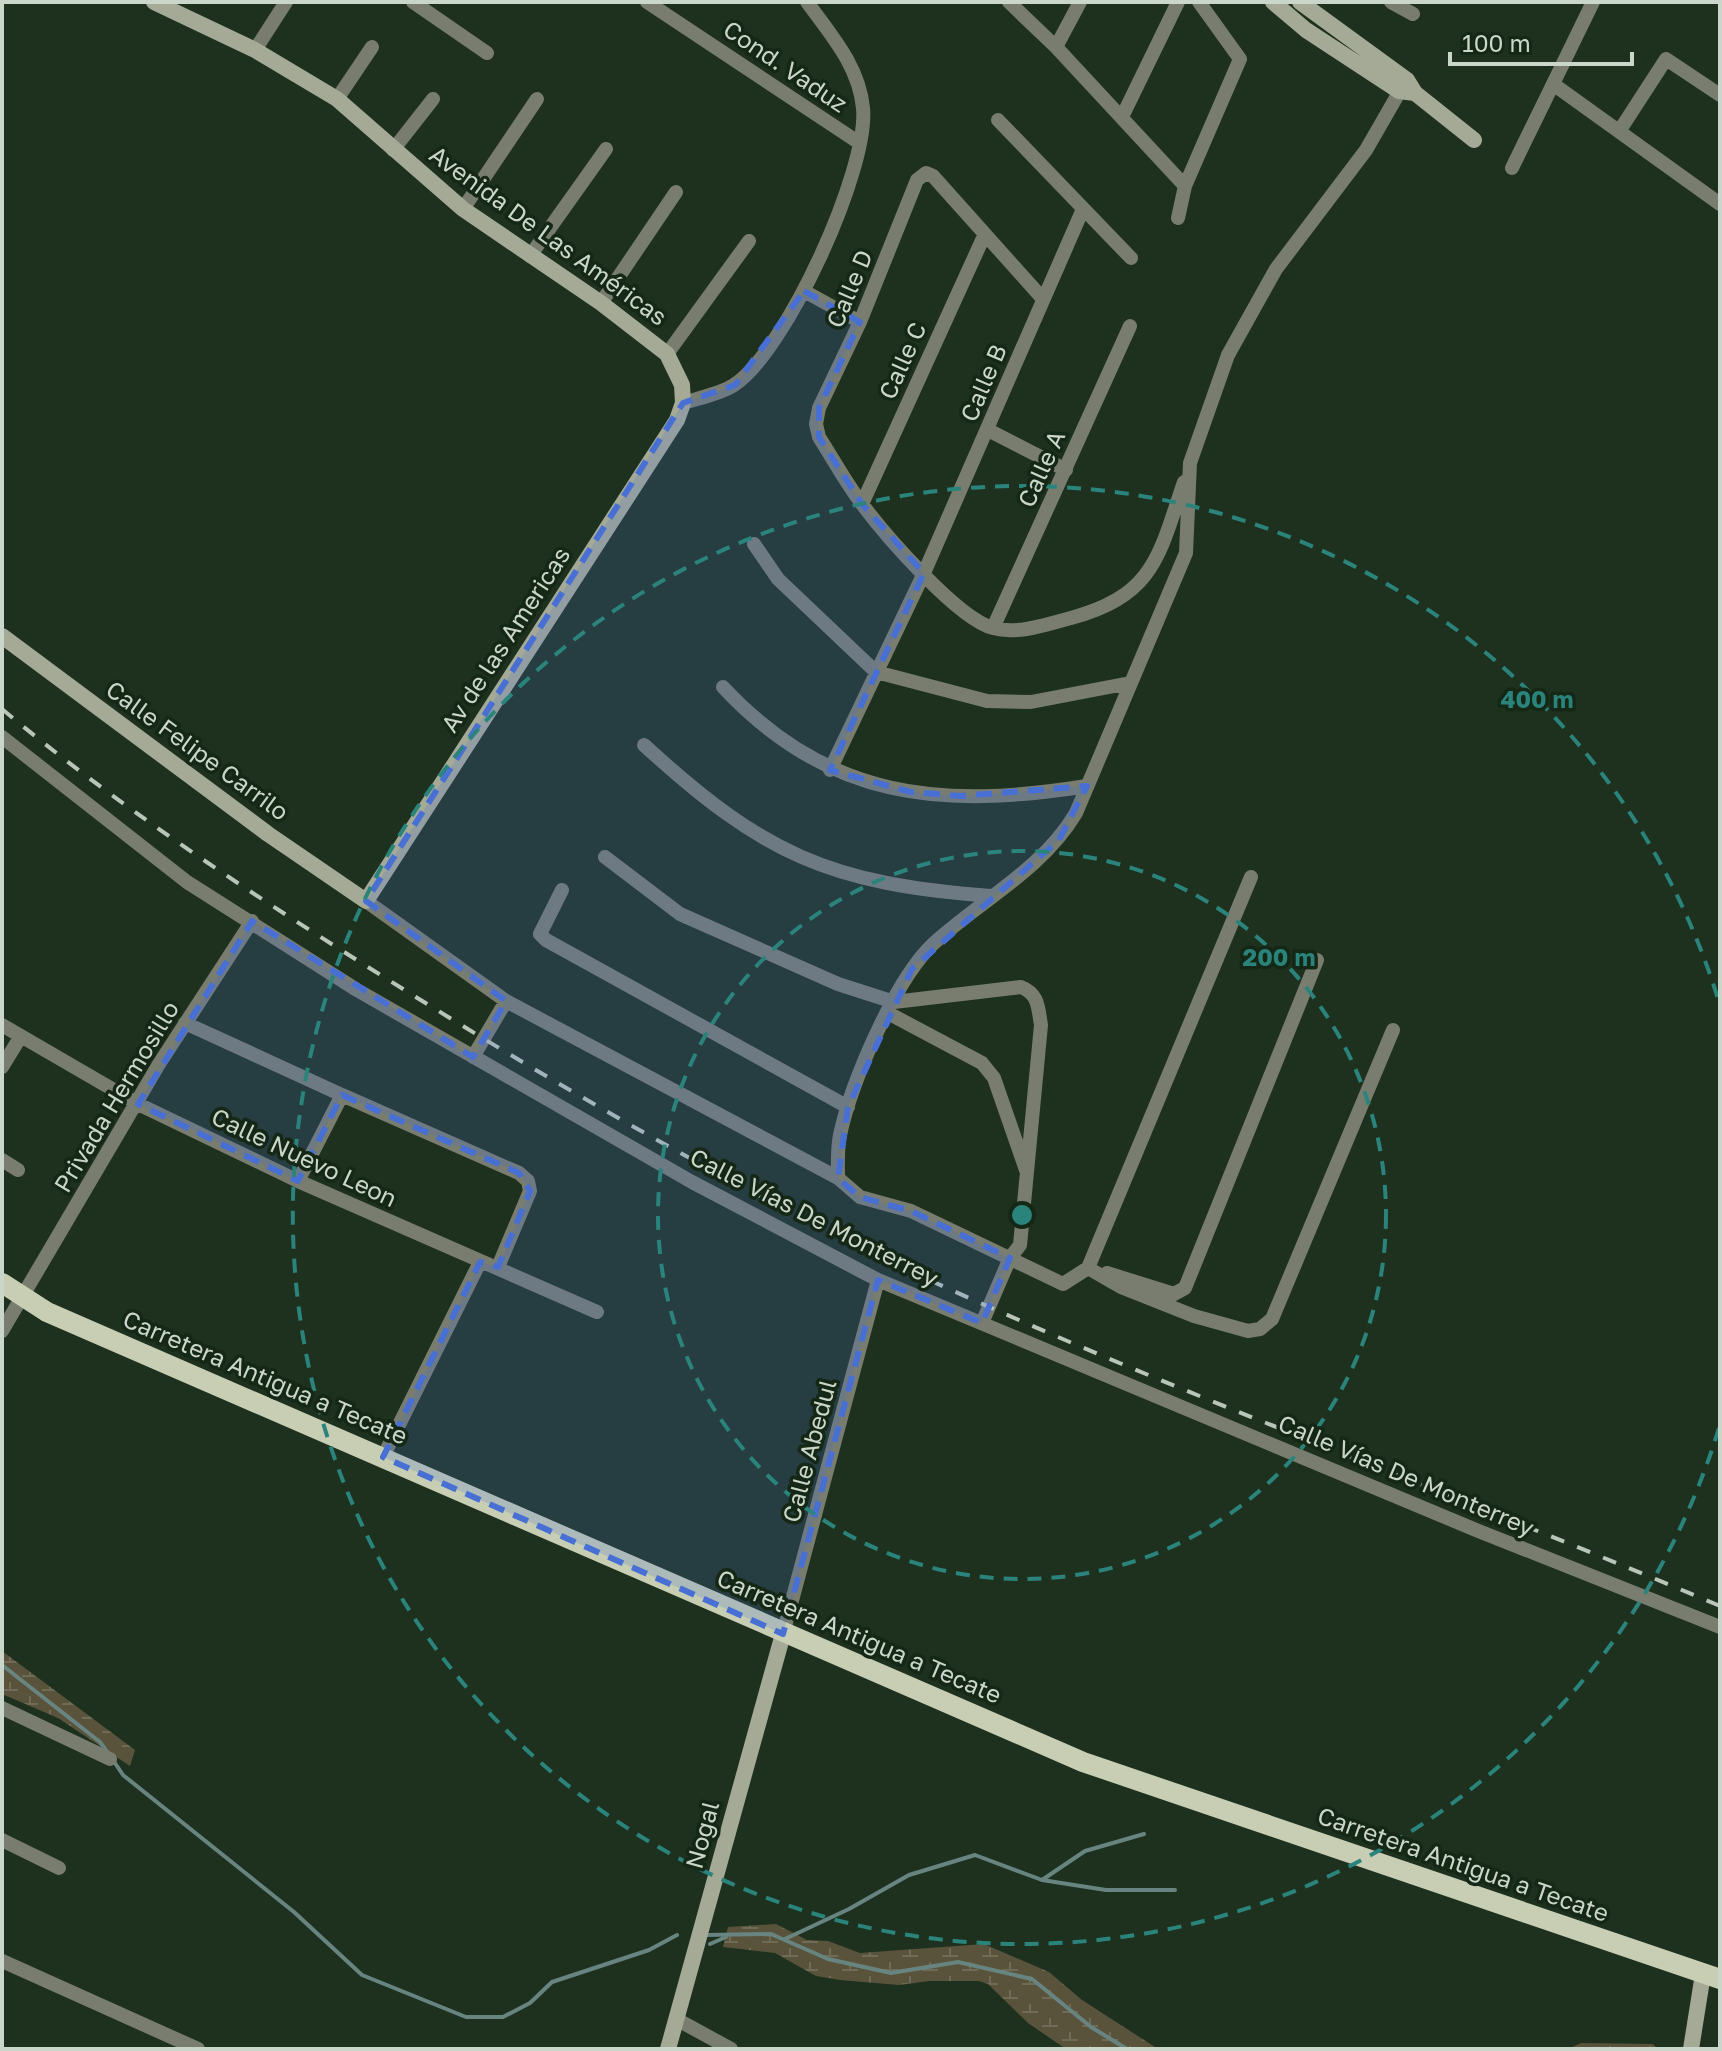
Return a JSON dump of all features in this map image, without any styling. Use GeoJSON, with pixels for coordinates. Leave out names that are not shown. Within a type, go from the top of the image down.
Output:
{"type":"FeatureCollection","features":[{"type":"Feature","properties":{"kind":"main road","name":"Carretera Antigua a Tecate"},"geometry":{"type":"LineString","coordinates":[[2,1283],[47,1312],[783,1634],[1119,1775],[1712,1976]]}},
{"type":"Feature","properties":{"kind":"street","name":"Avenida De Las Américas"},"geometry":{"type":"LineString","coordinates":[[154,2],[178,7],[337,99],[463,209],[601,303],[667,354],[677,369],[683,403]]}},
{"type":"Feature","properties":{"kind":"street"},"geometry":{"type":"LineString","coordinates":[[255,50],[286,2]]}},
{"type":"Feature","properties":{"kind":"street"},"geometry":{"type":"LineString","coordinates":[[413,2],[487,53]]}},
{"type":"Feature","properties":{"kind":"street"},"geometry":{"type":"LineString","coordinates":[[683,403],[735,385],[771,343],[804,291],[826,246],[846,192],[863,111],[858,81],[849,61],[807,2]]}},
{"type":"Feature","properties":{"kind":"street"},"geometry":{"type":"LineString","coordinates":[[1009,2],[1056,47],[1185,186]]}},
{"type":"Feature","properties":{"kind":"street"},"geometry":{"type":"LineString","coordinates":[[1056,47],[1080,2]]}},
{"type":"Feature","properties":{"kind":"street"},"geometry":{"type":"LineString","coordinates":[[1122,117],[1178,2]]}},
{"type":"Feature","properties":{"kind":"street"},"geometry":{"type":"LineString","coordinates":[[1178,218],[1185,186],[1240,59],[1199,2]]}},
{"type":"Feature","properties":{"kind":"street"},"geometry":{"type":"LineString","coordinates":[[1273,2],[1306,30],[1407,88]]}},
{"type":"Feature","properties":{"kind":"street"},"geometry":{"type":"LineString","coordinates":[[1300,2],[1474,140]]}},
{"type":"Feature","properties":{"kind":"street"},"geometry":{"type":"LineString","coordinates":[[1393,2],[1413,14]]}},
{"type":"Feature","properties":{"kind":"street"},"geometry":{"type":"LineString","coordinates":[[1512,168],[1593,2]]}},
{"type":"Feature","properties":{"kind":"street","name":"Cond. Vaduz"},"geometry":{"type":"LineString","coordinates":[[653,3],[858,142]]}},
{"type":"Feature","properties":{"kind":"street"},"geometry":{"type":"LineString","coordinates":[[337,99],[372,47]]}},
{"type":"Feature","properties":{"kind":"street"},"geometry":{"type":"LineString","coordinates":[[1620,130],[1666,59],[1720,95]]}},
{"type":"Feature","properties":{"kind":"street"},"geometry":{"type":"LineString","coordinates":[[1553,84],[1720,204]]}},
{"type":"Feature","properties":{"kind":"street"},"geometry":{"type":"LineString","coordinates":[[862,504],[924,573],[972,619],[993,628],[1010,630],[1045,625],[1091,613],[1120,598],[1149,575],[1228,355],[1241,330],[1276,269],[1366,150],[1407,88]]}},
{"type":"Feature","properties":{"kind":"street"},"geometry":{"type":"LineString","coordinates":[[393,150],[433,99]]}},
{"type":"Feature","properties":{"kind":"street"},"geometry":{"type":"LineString","coordinates":[[463,209],[537,99]]}},
{"type":"Feature","properties":{"kind":"street"},"geometry":{"type":"LineString","coordinates":[[998,120],[1131,258]]}},
{"type":"Feature","properties":{"kind":"street"},"geometry":{"type":"LineString","coordinates":[[530,256],[606,149]]}},
{"type":"Feature","properties":{"kind":"street","name":"Calle D"},"geometry":{"type":"LineString","coordinates":[[862,504],[819,437],[816,424],[819,408],[860,322],[917,180],[926,173],[933,176],[984,236]]}},
{"type":"Feature","properties":{"kind":"street"},"geometry":{"type":"LineString","coordinates":[[601,303],[676,192]]}},
{"type":"Feature","properties":{"kind":"street","name":"Calle B"},"geometry":{"type":"LineString","coordinates":[[830,770],[924,573],[1083,209]]}},
{"type":"Feature","properties":{"kind":"street"},"geometry":{"type":"LineString","coordinates":[[984,236],[1043,299]]}},
{"type":"Feature","properties":{"kind":"street","name":"Calle C"},"geometry":{"type":"LineString","coordinates":[[862,504],[984,236]]}},
{"type":"Feature","properties":{"kind":"street"},"geometry":{"type":"LineString","coordinates":[[667,354],[749,241]]}},
{"type":"Feature","properties":{"kind":"street"},"geometry":{"type":"LineString","coordinates":[[804,291],[860,322]]}},
{"type":"Feature","properties":{"kind":"street","name":"Calle A"},"geometry":{"type":"LineString","coordinates":[[993,628],[1130,326]]}},
{"type":"Feature","properties":{"kind":"street","name":"Av de las Americas"},"geometry":{"type":"LineString","coordinates":[[366,901],[677,420],[683,403]]}},
{"type":"Feature","properties":{"kind":"street"},"geometry":{"type":"LineString","coordinates":[[988,430],[1066,470]]}},
{"type":"Feature","properties":{"kind":"street"},"geometry":{"type":"LineString","coordinates":[[838,1178],[839,1138],[848,1107],[891,1008],[912,969],[932,945],[1038,861],[1059,840],[1087,786],[1186,553],[1190,463]]}},
{"type":"Feature","properties":{"kind":"street"},"geometry":{"type":"LineString","coordinates":[[754,544],[778,579],[876,672],[987,701],[1031,702],[1130,683]]}},
{"type":"Feature","properties":{"kind":"street","name":"Calle Felipe Carrilo"},"geometry":{"type":"LineString","coordinates":[[2,636],[255,825],[366,901]]}},
{"type":"Feature","properties":{"kind":"street"},"geometry":{"type":"LineString","coordinates":[[723,687],[778,739],[830,770],[911,792],[961,796],[1005,797],[1087,786]]}},
{"type":"Feature","properties":{"kind":"street","name":"Calle Vías De Monterrey"},"geometry":{"type":"LineString","coordinates":[[2,737],[187,882],[357,990],[692,1182],[878,1280],[1476,1530],[1720,1627]]}},
{"type":"Feature","properties":{"kind":"street"},"geometry":{"type":"LineString","coordinates":[[644,745],[700,796],[742,827],[788,853],[830,870],[877,883],[914,890],[991,896]]}},
{"type":"Feature","properties":{"kind":"street"},"geometry":{"type":"LineString","coordinates":[[605,857],[680,914],[891,1008],[982,1063],[994,1078],[1028,1174]]}},
{"type":"Feature","properties":{"kind":"street"},"geometry":{"type":"LineString","coordinates":[[366,901],[506,1001],[838,1178],[860,1197],[911,1211],[1063,1284],[1088,1268],[1251,877]]}},
{"type":"Feature","properties":{"kind":"street"},"geometry":{"type":"LineString","coordinates":[[562,890],[540,934],[546,940],[848,1107]]}},
{"type":"Feature","properties":{"kind":"street","name":"Privada Hermosillo"},"geometry":{"type":"LineString","coordinates":[[2,1331],[185,1023],[252,921]]}},
{"type":"Feature","properties":{"kind":"street"},"geometry":{"type":"LineString","coordinates":[[1103,1274],[1112,1272],[1174,1294],[1185,1288],[1317,960]]}},
{"type":"Feature","properties":{"kind":"street"},"geometry":{"type":"LineString","coordinates":[[891,1008],[1021,987],[1031,990],[1037,1000],[1041,1025],[1020,1245],[1010,1258],[982,1323]]}},
{"type":"Feature","properties":{"kind":"street"},"geometry":{"type":"LineString","coordinates":[[473,1057],[506,1001]]}},
{"type":"Feature","properties":{"kind":"street"},"geometry":{"type":"LineString","coordinates":[[185,1023],[519,1173],[528,1181],[530,1191],[498,1267]]}},
{"type":"Feature","properties":{"kind":"street","name":"Calle Nuevo Leon"},"geometry":{"type":"LineString","coordinates":[[2,1025],[138,1104],[298,1181],[597,1312]]}},
{"type":"Feature","properties":{"kind":"street"},"geometry":{"type":"LineString","coordinates":[[1088,1268],[1121,1287],[1194,1316],[1248,1331],[1260,1329],[1272,1319],[1393,1030]]}},
{"type":"Feature","properties":{"kind":"street"},"geometry":{"type":"LineString","coordinates":[[2,1067],[21,1036]]}},
{"type":"Feature","properties":{"kind":"street"},"geometry":{"type":"LineString","coordinates":[[298,1181],[342,1095]]}},
{"type":"Feature","properties":{"kind":"street"},"geometry":{"type":"LineString","coordinates":[[2,1160],[18,1170]]}},
{"type":"Feature","properties":{"kind":"street"},"geometry":{"type":"LineString","coordinates":[[383,1457],[480,1262]]}},
{"type":"Feature","properties":{"kind":"street","name":"Calle Abedul"},"geometry":{"type":"LineString","coordinates":[[783,1634],[878,1280]]}},
{"type":"Feature","properties":{"kind":"street","name":"Nogal"},"geometry":{"type":"LineString","coordinates":[[668,2049],[783,1634]]}},
{"type":"Feature","properties":{"kind":"street"},"geometry":{"type":"LineString","coordinates":[[2,1708],[110,1759]]}},
{"type":"Feature","properties":{"kind":"street"},"geometry":{"type":"LineString","coordinates":[[2,1840],[59,1868]]}},
{"type":"Feature","properties":{"kind":"street"},"geometry":{"type":"LineString","coordinates":[[2,1961],[198,2049]]}},
{"type":"Feature","properties":{"kind":"street"},"geometry":{"type":"LineString","coordinates":[[1691,2049],[1712,1976]]}},
{"type":"Feature","properties":{"kind":"street"},"geometry":{"type":"LineString","coordinates":[[676,2019],[731,2049]]}},
{"type":"Feature","properties":{"kind":"highlighted area"},"geometry":{"type":"Polygon","coordinates":[[[804,291],[860,322],[819,408],[819,437],[862,504],[924,573],[830,770],[911,792],[961,796],[1087,786],[1059,840],[912,969],[848,1107],[838,1178],[860,1197],[911,1211],[1010,1258],[982,1323],[878,1280],[783,1634],[383,1457],[480,1262],[498,1267],[530,1191],[519,1173],[342,1095],[298,1181],[138,1104],[252,921],[473,1057],[506,1001],[366,901],[683,403],[735,385],[804,291]]]}},
{"type":"Feature","properties":{"kind":"green space"},"geometry":{"type":"Polygon","coordinates":[[[2,1651],[135,1750],[130,1766],[58,1718],[2,1694],[2,1651]]]}},
{"type":"Feature","properties":{"kind":"green space"},"geometry":{"type":"Polygon","coordinates":[[[776,1924],[807,1940],[828,1941],[860,1953],[984,1944],[1049,1972],[1082,2000],[1158,2049],[1066,2049],[1028,2023],[988,1984],[979,1981],[929,1981],[899,1985],[840,1980],[816,1976],[775,1953],[723,1947],[728,1927],[776,1924]]]}},
{"type":"Feature","properties":{"kind":"green space"},"geometry":{"type":"Polygon","coordinates":[[[1581,2043],[1653,2044],[1658,2049],[1568,2049],[1581,2043]]]}},
{"type":"Feature","properties":{"kind":"waterway"},"geometry":{"type":"LineString","coordinates":[[2,1665],[100,1742],[108,1753]]}},
{"type":"Feature","properties":{"kind":"waterway"},"geometry":{"type":"LineString","coordinates":[[113,1760],[123,1775],[294,1912],[362,1975],[466,2017],[503,2017],[530,2003],[552,1982],[649,1950],[677,1935]]}},
{"type":"Feature","properties":{"kind":"waterway"},"geometry":{"type":"LineString","coordinates":[[1042,1880],[1085,1851],[1144,1834]]}},
{"type":"Feature","properties":{"kind":"waterway"},"geometry":{"type":"LineString","coordinates":[[785,1939],[849,1909],[909,1875],[975,1855],[1042,1880],[1106,1890],[1175,1890]]}},
{"type":"Feature","properties":{"kind":"waterway"},"geometry":{"type":"LineString","coordinates":[[705,1935],[771,1934],[828,1959],[891,1973],[958,1962],[1032,1979],[1091,2027],[1127,2049]]}},
{"type":"Feature","properties":{"kind":"waterway"},"geometry":{"type":"LineString","coordinates":[[710,1944],[726,1937]]}},
{"type":"Feature","properties":{"kind":"railway"},"geometry":{"type":"LineString","coordinates":[[2,709],[150,823],[306,927],[551,1079],[766,1199],[912,1272],[1078,1345],[1720,1606]]}}]}
